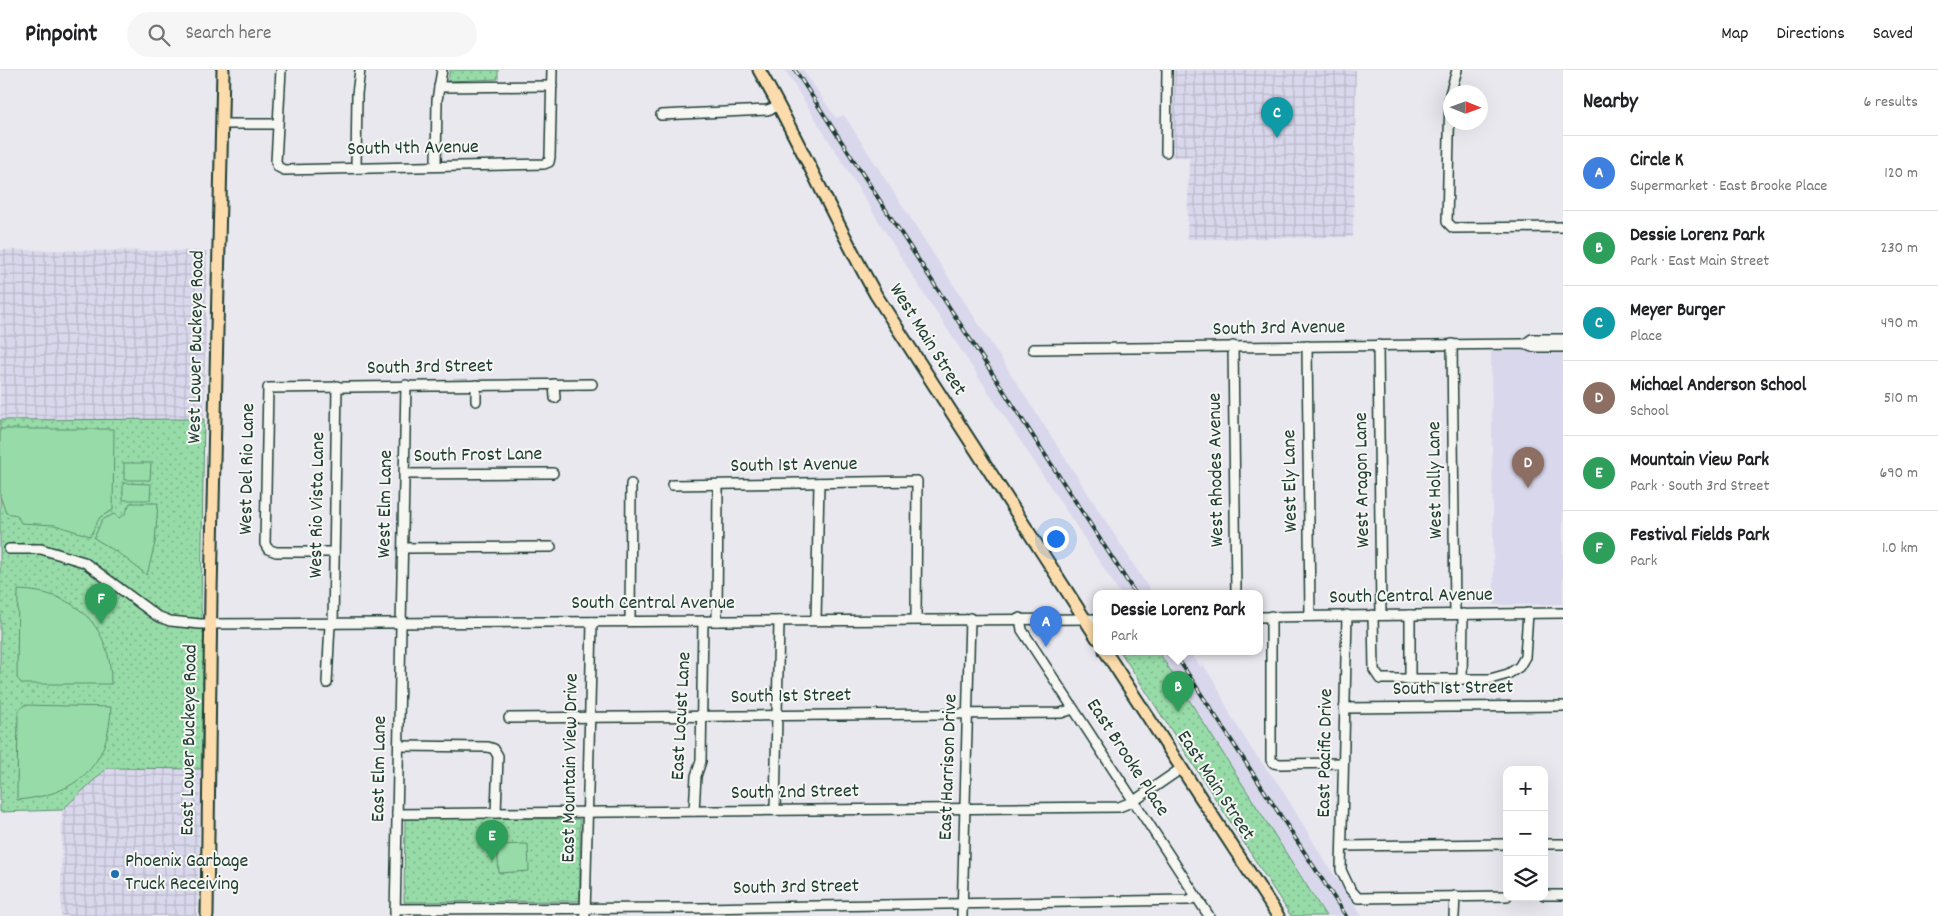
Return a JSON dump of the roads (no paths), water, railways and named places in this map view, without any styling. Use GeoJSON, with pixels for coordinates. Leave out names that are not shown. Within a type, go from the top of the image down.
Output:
{"type":"FeatureCollection","features":[{"type":"Feature","properties":{"kind":"main road","name":"West Lower Buckeye Road"},"geometry":{"type":"LineString","coordinates":[[210,624],[223,70]]}},
{"type":"Feature","properties":{"kind":"main road","name":"West Main Street"},"geometry":{"type":"LineString","coordinates":[[759,70],[779,106],[849,247],[876,295],[1084,618]]}},
{"type":"Feature","properties":{"kind":"main road"},"geometry":{"type":"LineString","coordinates":[[1084,618],[1093,632]]}},
{"type":"Feature","properties":{"kind":"main road","name":"East Lower Buckeye Road"},"geometry":{"type":"LineString","coordinates":[[207,916],[210,624]]}},
{"type":"Feature","properties":{"kind":"main road","name":"East Main Street"},"geometry":{"type":"LineString","coordinates":[[1108,655],[1278,916]]}},
{"type":"Feature","properties":{"kind":"street"},"geometry":{"type":"LineString","coordinates":[[222,124],[277,124],[281,70]]}},
{"type":"Feature","properties":{"kind":"street"},"geometry":{"type":"LineString","coordinates":[[356,167],[357,94],[360,70]]}},
{"type":"Feature","properties":{"kind":"street"},"geometry":{"type":"LineString","coordinates":[[436,166],[439,87],[442,70]]}},
{"type":"Feature","properties":{"kind":"street"},"geometry":{"type":"LineString","coordinates":[[439,87],[552,86],[552,70]]}},
{"type":"Feature","properties":{"kind":"street"},"geometry":{"type":"LineString","coordinates":[[1166,152],[1167,70]]}},
{"type":"Feature","properties":{"kind":"street"},"geometry":{"type":"LineString","coordinates":[[1457,70],[1450,94],[1447,222],[1453,228],[1563,227]]}},
{"type":"Feature","properties":{"kind":"street","name":"South 4th Avenue"},"geometry":{"type":"LineString","coordinates":[[277,124],[276,162],[278,168],[284,170],[544,164],[549,162],[552,86]]}},
{"type":"Feature","properties":{"kind":"street"},"geometry":{"type":"LineString","coordinates":[[661,115],[767,110],[779,106]]}},
{"type":"Feature","properties":{"kind":"street","name":"South 3rd Avenue"},"geometry":{"type":"LineString","coordinates":[[1525,344],[1532,339],[1563,339]]}},
{"type":"Feature","properties":{"kind":"street","name":"West Holly Lane"},"geometry":{"type":"LineString","coordinates":[[1452,344],[1462,679]]}},
{"type":"Feature","properties":{"kind":"street","name":"South 3rd Avenue"},"geometry":{"type":"LineString","coordinates":[[1033,348],[1525,344],[1532,347],[1563,348]]}},
{"type":"Feature","properties":{"kind":"street","name":"West Aragon Lane"},"geometry":{"type":"LineString","coordinates":[[1378,345],[1377,615],[1374,673],[1384,680],[1410,679]]}},
{"type":"Feature","properties":{"kind":"street","name":"West Rhodes Avenue"},"geometry":{"type":"LineString","coordinates":[[1233,346],[1236,590]]}},
{"type":"Feature","properties":{"kind":"street","name":"West Ely Lane"},"geometry":{"type":"LineString","coordinates":[[1307,346],[1310,616]]}},
{"type":"Feature","properties":{"kind":"street"},"geometry":{"type":"LineString","coordinates":[[554,384],[555,398]]}},
{"type":"Feature","properties":{"kind":"street","name":"South 3rd Street"},"geometry":{"type":"LineString","coordinates":[[268,388],[592,384]]}},
{"type":"Feature","properties":{"kind":"street"},"geometry":{"type":"LineString","coordinates":[[476,385],[476,401]]}},
{"type":"Feature","properties":{"kind":"street","name":"West Rio Vista Lane"},"geometry":{"type":"LineString","coordinates":[[327,683],[332,624],[337,386]]}},
{"type":"Feature","properties":{"kind":"street","name":"West Elm Lane"},"geometry":{"type":"LineString","coordinates":[[402,622],[406,386]]}},
{"type":"Feature","properties":{"kind":"street","name":"West Del Rio Lane"},"geometry":{"type":"LineString","coordinates":[[268,388],[265,544],[268,549],[276,552],[334,552]]}},
{"type":"Feature","properties":{"kind":"street","name":"South Frost Lane"},"geometry":{"type":"LineString","coordinates":[[404,474],[554,473]]}},
{"type":"Feature","properties":{"kind":"street","name":"South 1st Avenue"},"geometry":{"type":"LineString","coordinates":[[672,485],[917,481],[916,619]]}},
{"type":"Feature","properties":{"kind":"street"},"geometry":{"type":"LineString","coordinates":[[816,620],[820,483]]}},
{"type":"Feature","properties":{"kind":"street"},"geometry":{"type":"LineString","coordinates":[[630,621],[631,484]]}},
{"type":"Feature","properties":{"kind":"street"},"geometry":{"type":"LineString","coordinates":[[717,621],[718,485]]}},
{"type":"Feature","properties":{"kind":"street"},"geometry":{"type":"LineString","coordinates":[[403,548],[551,547]]}},
{"type":"Feature","properties":{"kind":"street","name":"South Central Avenue"},"geometry":{"type":"LineString","coordinates":[[9,549],[41,549],[74,558],[95,567],[148,610],[164,619],[210,624],[1093,619]]}},
{"type":"Feature","properties":{"kind":"street"},"geometry":{"type":"LineString","coordinates":[[1410,615],[1410,679],[1462,679],[1495,678],[1508,674],[1519,667],[1526,651],[1528,613]]}},
{"type":"Feature","properties":{"kind":"street","name":"South Central Avenue"},"geometry":{"type":"LineString","coordinates":[[1263,617],[1563,613]]}},
{"type":"Feature","properties":{"kind":"street"},"geometry":{"type":"LineString","coordinates":[[1271,616],[1269,754],[1274,763],[1344,763]]}},
{"type":"Feature","properties":{"kind":"street","name":"East Pacific Drive"},"geometry":{"type":"LineString","coordinates":[[1347,616],[1341,870],[1350,888],[1358,898],[1455,896]]}},
{"type":"Feature","properties":{"kind":"street","name":"East Harrison Drive"},"geometry":{"type":"LineString","coordinates":[[962,916],[970,618]]}},
{"type":"Feature","properties":{"kind":"street","name":"East Brooke Place"},"geometry":{"type":"LineString","coordinates":[[1020,618],[1022,630],[1209,916]]}},
{"type":"Feature","properties":{"kind":"street"},"geometry":{"type":"LineString","coordinates":[[775,810],[776,714],[780,621]]}},
{"type":"Feature","properties":{"kind":"street","name":"East Elm Lane"},"geometry":{"type":"LineString","coordinates":[[395,912],[402,622]]}},
{"type":"Feature","properties":{"kind":"street","name":"East Mountain View Drive"},"geometry":{"type":"LineString","coordinates":[[585,912],[592,622]]}},
{"type":"Feature","properties":{"kind":"street","name":"East Locust Lane"},"geometry":{"type":"LineString","coordinates":[[694,812],[696,776],[701,761],[703,622]]}},
{"type":"Feature","properties":{"kind":"street","name":"South 1st Street"},"geometry":{"type":"LineString","coordinates":[[1344,708],[1563,706]]}},
{"type":"Feature","properties":{"kind":"street","name":"South 1st Street"},"geometry":{"type":"LineString","coordinates":[[508,718],[776,714],[1061,713],[1073,709]]}},
{"type":"Feature","properties":{"kind":"street"},"geometry":{"type":"LineString","coordinates":[[399,746],[488,746],[494,749],[498,756],[496,813]]}},
{"type":"Feature","properties":{"kind":"street","name":"South 2nd Street"},"geometry":{"type":"LineString","coordinates":[[397,814],[1119,807],[1134,801],[1182,768]]}},
{"type":"Feature","properties":{"kind":"street"},"geometry":{"type":"LineString","coordinates":[[1342,846],[1503,844]]}},
{"type":"Feature","properties":{"kind":"street"},"geometry":{"type":"LineString","coordinates":[[1548,844],[1563,844]]}},
{"type":"Feature","properties":{"kind":"street"},"geometry":{"type":"LineString","coordinates":[[1548,895],[1563,895]]}},
{"type":"Feature","properties":{"kind":"street","name":"South 3rd Street"},"geometry":{"type":"LineString","coordinates":[[395,912],[585,912],[701,908],[1189,900],[1196,896]]}},
{"type":"Feature","properties":{"kind":"street"},"geometry":{"type":"LineString","coordinates":[[1454,916],[1455,896],[1503,896]]}},
{"type":"Feature","properties":{"kind":"railway"},"geometry":{"type":"LineString","coordinates":[[795,70],[1133,590]]}},
{"type":"Feature","properties":{"kind":"railway"},"geometry":{"type":"LineString","coordinates":[[1176,655],[1346,916]]}},
{"type":"Feature","properties":{"kind":"place","name":"Meyer Burger"},"geometry":{"type":"Point","coordinates":[1277,138]}},
{"type":"Feature","properties":{"kind":"place","name":"Michael Anderson School"},"geometry":{"type":"Point","coordinates":[1528,488]}},
{"type":"Feature","properties":{"kind":"place","name":"Festival Fields Park"},"geometry":{"type":"Point","coordinates":[101,624]}},
{"type":"Feature","properties":{"kind":"place","name":"Circle K"},"geometry":{"type":"Point","coordinates":[1046,647]}},
{"type":"Feature","properties":{"kind":"place","name":"Dessie Lorenz Park"},"geometry":{"type":"Point","coordinates":[1178,712]}},
{"type":"Feature","properties":{"kind":"place","name":"Mountain View Park"},"geometry":{"type":"Point","coordinates":[492,861]}},
{"type":"Feature","properties":{"kind":"place","name":"Phoenix Garbage Truck Receiving"},"geometry":{"type":"Point","coordinates":[115,874]}}]}
